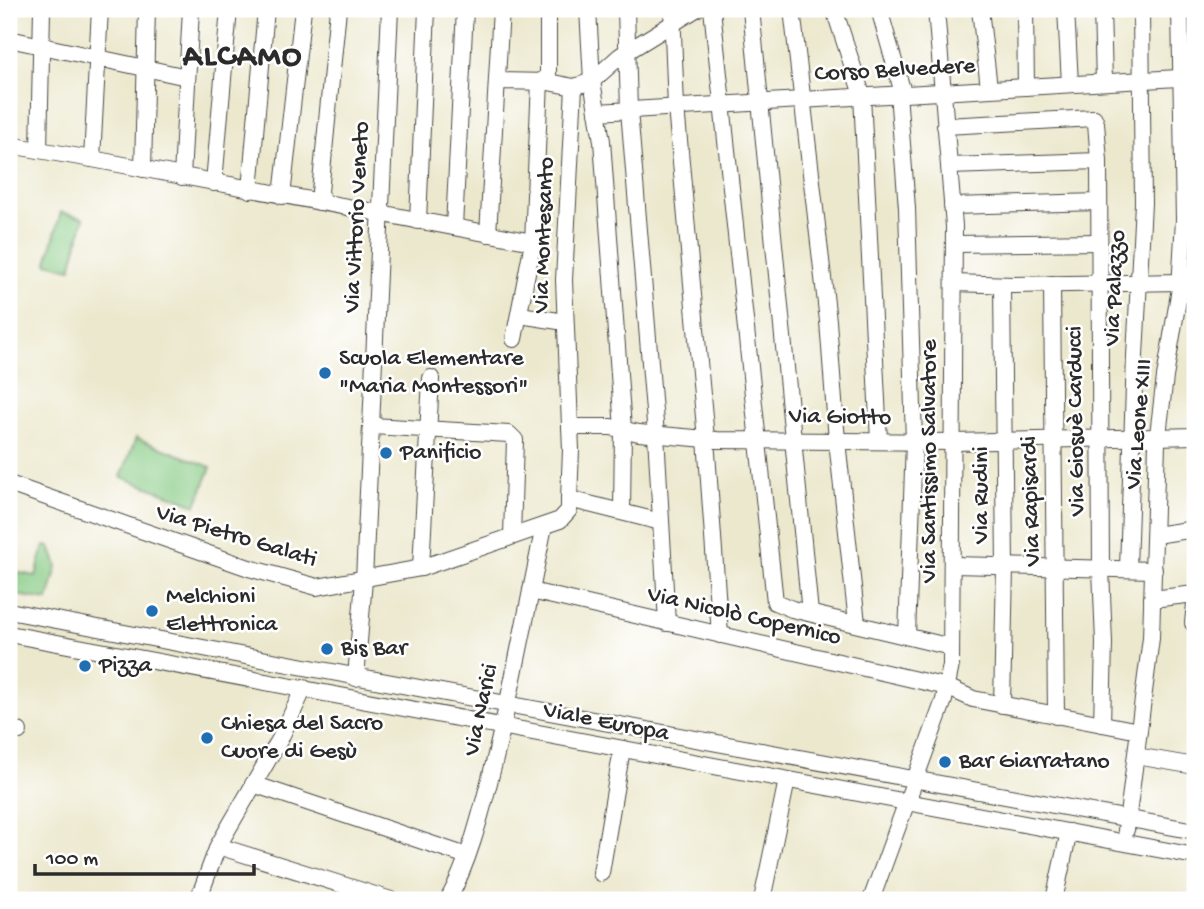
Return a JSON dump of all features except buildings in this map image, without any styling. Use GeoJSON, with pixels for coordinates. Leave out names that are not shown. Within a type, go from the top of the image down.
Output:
{"type":"FeatureCollection","features":[{"type":"Feature","properties":{"kind":"street"},"geometry":{"type":"LineString","coordinates":[[39,150],[42,9]]}},
{"type":"Feature","properties":{"kind":"street"},"geometry":{"type":"LineString","coordinates":[[92,159],[100,9]]}},
{"type":"Feature","properties":{"kind":"street"},"geometry":{"type":"LineString","coordinates":[[143,169],[147,9]]}},
{"type":"Feature","properties":{"kind":"street"},"geometry":{"type":"LineString","coordinates":[[182,177],[191,9]]}},
{"type":"Feature","properties":{"kind":"street"},"geometry":{"type":"LineString","coordinates":[[214,183],[229,9]]}},
{"type":"Feature","properties":{"kind":"street"},"geometry":{"type":"LineString","coordinates":[[250,190],[266,9]]}},
{"type":"Feature","properties":{"kind":"street"},"geometry":{"type":"LineString","coordinates":[[282,196],[303,9]]}},
{"type":"Feature","properties":{"kind":"street"},"geometry":{"type":"LineString","coordinates":[[319,202],[338,9]]}},
{"type":"Feature","properties":{"kind":"street","name":"Via Vittorio Veneto"},"geometry":{"type":"LineString","coordinates":[[356,678],[372,426],[390,9]]}},
{"type":"Feature","properties":{"kind":"street"},"geometry":{"type":"LineString","coordinates":[[418,221],[427,9]]}},
{"type":"Feature","properties":{"kind":"street"},"geometry":{"type":"LineString","coordinates":[[454,228],[465,9]]}},
{"type":"Feature","properties":{"kind":"street"},"geometry":{"type":"LineString","coordinates":[[488,234],[501,9]]}},
{"type":"Feature","properties":{"kind":"street"},"geometry":{"type":"LineString","coordinates":[[514,339],[533,242],[548,9]]}},
{"type":"Feature","properties":{"kind":"street"},"geometry":{"type":"LineString","coordinates":[[588,9],[592,80],[602,141],[622,429],[622,512]]}},
{"type":"Feature","properties":{"kind":"street"},"geometry":{"type":"LineString","coordinates":[[626,9],[629,110],[656,435],[667,623]]}},
{"type":"Feature","properties":{"kind":"street"},"geometry":{"type":"LineString","coordinates":[[497,81],[544,81],[574,87],[592,80],[672,16],[696,9]]}},
{"type":"Feature","properties":{"kind":"street"},"geometry":{"type":"LineString","coordinates":[[712,9],[775,601],[792,609],[951,647]]}},
{"type":"Feature","properties":{"kind":"street"},"geometry":{"type":"LineString","coordinates":[[751,9],[810,613]]}},
{"type":"Feature","properties":{"kind":"street"},"geometry":{"type":"LineString","coordinates":[[792,9],[828,321],[837,441],[858,623]]}},
{"type":"Feature","properties":{"kind":"street"},"geometry":{"type":"LineString","coordinates":[[834,9],[862,95],[879,441]]}},
{"type":"Feature","properties":{"kind":"street"},"geometry":{"type":"LineString","coordinates":[[879,9],[901,93],[907,208],[915,442],[907,636]]}},
{"type":"Feature","properties":{"kind":"street","name":"Via Santissimo Salvatore"},"geometry":{"type":"LineString","coordinates":[[871,900],[947,687],[951,665],[954,244],[936,9]]}},
{"type":"Feature","properties":{"kind":"street"},"geometry":{"type":"LineString","coordinates":[[980,9],[989,88]]}},
{"type":"Feature","properties":{"kind":"street"},"geometry":{"type":"LineString","coordinates":[[1026,9],[1026,87]]}},
{"type":"Feature","properties":{"kind":"street"},"geometry":{"type":"LineString","coordinates":[[1066,9],[1070,84]]}},
{"type":"Feature","properties":{"kind":"street"},"geometry":{"type":"LineString","coordinates":[[1102,9],[1104,82]]}},
{"type":"Feature","properties":{"kind":"street","name":"Via Palazzo"},"geometry":{"type":"LineString","coordinates":[[1128,569],[1143,203],[1141,9]]}},
{"type":"Feature","properties":{"kind":"street","name":"Via Leone XIII"},"geometry":{"type":"LineString","coordinates":[[1124,843],[1151,638],[1158,436],[1164,377],[1181,282],[1188,263],[1188,78],[1180,9]]}},
{"type":"Feature","properties":{"kind":"street"},"geometry":{"type":"LineString","coordinates":[[672,16],[676,107],[706,439],[720,635]]}},
{"type":"Feature","properties":{"kind":"street"},"geometry":{"type":"LineString","coordinates":[[9,39],[187,77]]}},
{"type":"Feature","properties":{"kind":"street","name":"Corso Belvedere"},"geometry":{"type":"LineString","coordinates":[[597,113],[862,95],[1188,78]]}},
{"type":"Feature","properties":{"kind":"street","name":"Via Montesanto"},"geometry":{"type":"LineString","coordinates":[[569,504],[570,427],[565,322],[566,216],[574,87]]}},
{"type":"Feature","properties":{"kind":"street","name":"Via Giosuè Carducci"},"geometry":{"type":"LineString","coordinates":[[945,126],[1094,118],[1099,161],[1101,569],[1104,643],[1102,724]]}},
{"type":"Feature","properties":{"kind":"street"},"geometry":{"type":"LineString","coordinates":[[9,145],[533,242]]}},
{"type":"Feature","properties":{"kind":"street"},"geometry":{"type":"LineString","coordinates":[[949,166],[1099,161]]}},
{"type":"Feature","properties":{"kind":"street"},"geometry":{"type":"LineString","coordinates":[[952,206],[1099,202]]}},
{"type":"Feature","properties":{"kind":"street"},"geometry":{"type":"LineString","coordinates":[[954,244],[1099,242]]}},
{"type":"Feature","properties":{"kind":"street"},"geometry":{"type":"LineString","coordinates":[[954,284],[1181,282]]}},
{"type":"Feature","properties":{"kind":"street","name":"Via Rapisardi"},"geometry":{"type":"LineString","coordinates":[[1052,284],[1056,716]]}},
{"type":"Feature","properties":{"kind":"street","name":"Via Rudini"},"geometry":{"type":"LineString","coordinates":[[1002,285],[1005,440],[1002,705]]}},
{"type":"Feature","properties":{"kind":"street"},"geometry":{"type":"LineString","coordinates":[[520,314],[565,322]]}},
{"type":"Feature","properties":{"kind":"street"},"geometry":{"type":"LineString","coordinates":[[421,568],[431,378]]}},
{"type":"Feature","properties":{"kind":"street"},"geometry":{"type":"LineString","coordinates":[[372,426],[509,434],[515,440],[512,536]]}},
{"type":"Feature","properties":{"kind":"street","name":"Via Giotto"},"geometry":{"type":"LineString","coordinates":[[570,427],[611,427],[656,435],[757,440],[954,442],[1195,436]]}},
{"type":"Feature","properties":{"kind":"street","name":"Via Pietro Galati"},"geometry":{"type":"LineString","coordinates":[[9,484],[249,568],[317,587],[421,568],[561,520],[569,504]]}},
{"type":"Feature","properties":{"kind":"street"},"geometry":{"type":"LineString","coordinates":[[569,504],[622,512],[661,522]]}},
{"type":"Feature","properties":{"kind":"street","name":"Via Narici"},"geometry":{"type":"LineString","coordinates":[[448,900],[467,856],[484,802],[503,726],[544,526]]}},
{"type":"Feature","properties":{"kind":"street"},"geometry":{"type":"LineString","coordinates":[[1155,535],[1195,529]]}},
{"type":"Feature","properties":{"kind":"street"},"geometry":{"type":"LineString","coordinates":[[953,565],[1154,570]]}},
{"type":"Feature","properties":{"kind":"street","name":"Via Nicolò Copernico"},"geometry":{"type":"LineString","coordinates":[[531,591],[947,687],[973,699],[1139,731]]}},
{"type":"Feature","properties":{"kind":"street"},"geometry":{"type":"LineString","coordinates":[[1152,599],[1195,594]]}},
{"type":"Feature","properties":{"kind":"street"},"geometry":{"type":"LineString","coordinates":[[1193,623],[1195,604]]}},
{"type":"Feature","properties":{"kind":"street","name":"Viale Europa"},"geometry":{"type":"LineString","coordinates":[[9,611],[356,678],[1195,831]]}},
{"type":"Feature","properties":{"kind":"street","name":"Viale Europa"},"geometry":{"type":"LineString","coordinates":[[9,634],[1195,856]]}},
{"type":"Feature","properties":{"kind":"street"},"geometry":{"type":"LineString","coordinates":[[198,900],[218,846],[280,740],[304,688]]}},
{"type":"Feature","properties":{"kind":"street"},"geometry":{"type":"LineString","coordinates":[[601,873],[622,749]]}},
{"type":"Feature","properties":{"kind":"street"},"geometry":{"type":"LineString","coordinates":[[1136,756],[1195,766]]}},
{"type":"Feature","properties":{"kind":"street"},"geometry":{"type":"LineString","coordinates":[[762,900],[787,780]]}},
{"type":"Feature","properties":{"kind":"street"},"geometry":{"type":"LineString","coordinates":[[253,784],[467,856]]}},
{"type":"Feature","properties":{"kind":"street"},"geometry":{"type":"LineString","coordinates":[[1054,900],[1069,832]]}},
{"type":"Feature","properties":{"kind":"street"},"geometry":{"type":"LineString","coordinates":[[218,846],[391,900]]}},
{"type":"Feature","properties":{"kind":"green space"},"geometry":{"type":"Polygon","coordinates":[[[61,212],[84,218],[71,269],[47,263],[61,212]]]}},
{"type":"Feature","properties":{"kind":"green space"},"geometry":{"type":"Polygon","coordinates":[[[136,438],[211,467],[196,505],[121,477],[136,438]]]}},
{"type":"Feature","properties":{"kind":"green space"},"geometry":{"type":"Polygon","coordinates":[[[44,546],[50,547],[57,566],[48,600],[9,594],[9,571],[36,576],[44,546]]]}},
{"type":"Feature","properties":{"kind":"place","name":"Scuola Elementare \"Maria Montessori\""},"geometry":{"type":"Point","coordinates":[325,373]}},
{"type":"Feature","properties":{"kind":"place","name":"Panificio"},"geometry":{"type":"Point","coordinates":[386,453]}},
{"type":"Feature","properties":{"kind":"place","name":"Melchioni Elettronica"},"geometry":{"type":"Point","coordinates":[152,611]}},
{"type":"Feature","properties":{"kind":"place","name":"Bis Bar"},"geometry":{"type":"Point","coordinates":[327,649]}},
{"type":"Feature","properties":{"kind":"place","name":"Pizza"},"geometry":{"type":"Point","coordinates":[85,666]}},
{"type":"Feature","properties":{"kind":"place","name":"Chiesa del Sacro Cuore di Gesù"},"geometry":{"type":"Point","coordinates":[207,738]}},
{"type":"Feature","properties":{"kind":"place","name":"Bar Giarratano"},"geometry":{"type":"Point","coordinates":[945,762]}},
{"type":"Feature","properties":{"kind":"district","name":"ALCAMO"},"geometry":{"type":"Point","coordinates":[243,58]}}]}
